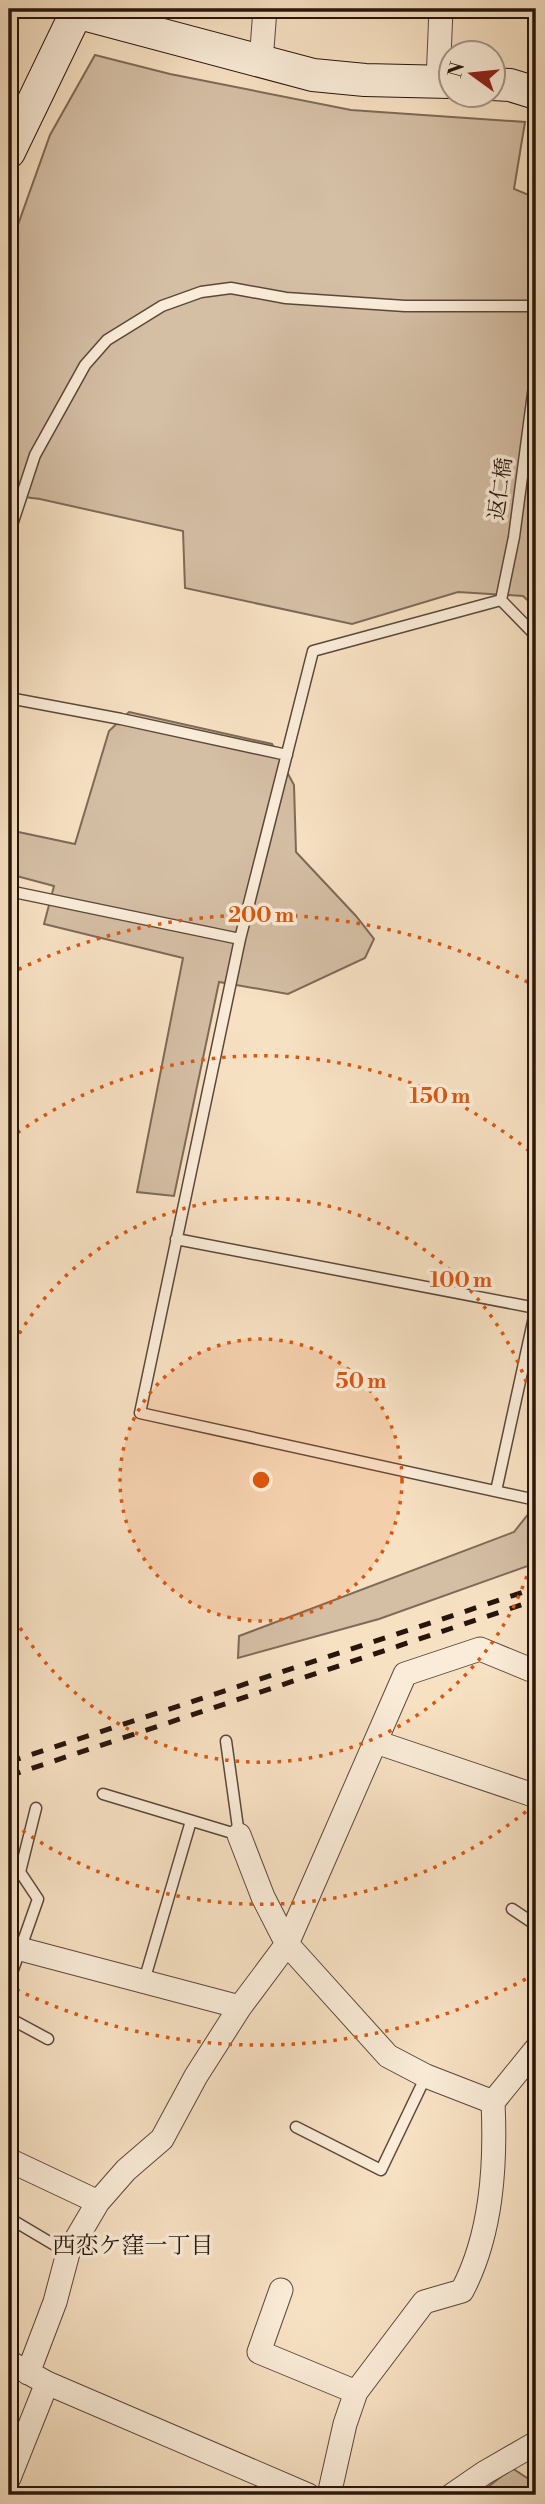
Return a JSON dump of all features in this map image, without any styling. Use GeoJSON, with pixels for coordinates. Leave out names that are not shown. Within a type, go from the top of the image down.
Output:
{"type":"FeatureCollection","features":[{"type":"Feature","properties":{"kind":"street"},"geometry":{"type":"LineString","coordinates":[[261,62],[265,9]]}},
{"type":"Feature","properties":{"kind":"street"},"geometry":{"type":"LineString","coordinates":[[441,9],[442,38]]}},
{"type":"Feature","properties":{"kind":"street"},"geometry":{"type":"LineString","coordinates":[[10,144],[77,11],[313,75],[436,82]]}},
{"type":"Feature","properties":{"kind":"street"},"geometry":{"type":"LineString","coordinates":[[506,85],[536,93]]}},
{"type":"Feature","properties":{"kind":"street"},"geometry":{"type":"LineString","coordinates":[[9,2478],[28,2373],[55,2302],[68,2253],[98,2202],[126,2170],[162,2138],[196,2076],[240,2007],[287,1944],[405,1674],[480,1648],[536,1672]]}},
{"type":"Feature","properties":{"kind":"street"},"geometry":{"type":"LineString","coordinates":[[376,1742],[536,1796]]}},
{"type":"Feature","properties":{"kind":"street"},"geometry":{"type":"LineString","coordinates":[[239,1835],[263,1897],[287,1944],[388,2056],[426,2076],[493,2102]]}},
{"type":"Feature","properties":{"kind":"street"},"geometry":{"type":"LineString","coordinates":[[15,1948],[240,2007]]}},
{"type":"Feature","properties":{"kind":"street"},"geometry":{"type":"LineString","coordinates":[[329,2495],[345,2424],[356,2392],[424,2302],[462,2291],[472,2272],[487,2216],[495,2150],[493,2102],[536,2049]]}},
{"type":"Feature","properties":{"kind":"street"},"geometry":{"type":"LineString","coordinates":[[9,2160],[98,2202]]}},
{"type":"Feature","properties":{"kind":"street"},"geometry":{"type":"LineString","coordinates":[[281,2290],[259,2352],[356,2392]]}},
{"type":"Feature","properties":{"kind":"street"},"geometry":{"type":"LineString","coordinates":[[28,2373],[308,2495]]}},
{"type":"Feature","properties":{"kind":"street"},"geometry":{"type":"LineString","coordinates":[[452,2495],[536,2443]]}},
{"type":"Feature","properties":{"kind":"lane"},"geometry":{"type":"LineString","coordinates":[[9,534],[35,455],[85,365],[107,340],[162,306],[201,292],[231,288],[286,298],[405,306],[536,306]]}},
{"type":"Feature","properties":{"kind":"lane","name":"返仁橋"},"geometry":{"type":"LineString","coordinates":[[502,600],[514,537],[536,372]]}},
{"type":"Feature","properties":{"kind":"lane"},"geometry":{"type":"LineString","coordinates":[[536,636],[502,600],[313,651],[240,939],[139,1413],[536,1500]]}},
{"type":"Feature","properties":{"kind":"lane"},"geometry":{"type":"LineString","coordinates":[[9,698],[287,755]]}},
{"type":"Feature","properties":{"kind":"lane"},"geometry":{"type":"LineString","coordinates":[[9,891],[240,939]]}},
{"type":"Feature","properties":{"kind":"lane"},"geometry":{"type":"LineString","coordinates":[[176,1239],[536,1308],[496,1491]]}},
{"type":"Feature","properties":{"kind":"lane"},"geometry":{"type":"LineString","coordinates":[[103,1794],[239,1835],[226,1741]]}},
{"type":"Feature","properties":{"kind":"lane"},"geometry":{"type":"LineString","coordinates":[[9,1981],[15,1948],[38,1899],[20,1872],[36,1808]]}},
{"type":"Feature","properties":{"kind":"lane"},"geometry":{"type":"LineString","coordinates":[[144,1981],[191,1821]]}},
{"type":"Feature","properties":{"kind":"lane"},"geometry":{"type":"LineString","coordinates":[[512,1909],[536,1925]]}},
{"type":"Feature","properties":{"kind":"lane"},"geometry":{"type":"LineString","coordinates":[[9,2018],[48,2039]]}},
{"type":"Feature","properties":{"kind":"lane"},"geometry":{"type":"LineString","coordinates":[[296,2126],[381,2170],[426,2076]]}},
{"type":"Feature","properties":{"kind":"lane"},"geometry":{"type":"LineString","coordinates":[[9,2218],[68,2253]]}},
{"type":"Feature","properties":{"kind":"shaded area"},"geometry":{"type":"Polygon","coordinates":[[[95,55],[170,74],[351,110],[525,122],[514,189],[536,198],[536,608],[523,596],[458,592],[352,624],[185,588],[183,531],[40,499],[9,495],[9,250],[50,135],[95,55]]]}},
{"type":"Feature","properties":{"kind":"shaded area"},"geometry":{"type":"Polygon","coordinates":[[[129,712],[272,744],[294,785],[296,852],[374,939],[365,958],[288,994],[219,982],[174,1196],[137,1192],[183,958],[44,924],[54,886],[9,874],[9,830],[75,844],[109,731],[129,712]]]}},
{"type":"Feature","properties":{"kind":"shaded area"},"geometry":{"type":"Polygon","coordinates":[[[536,1490],[536,1563],[379,1619],[238,1658],[239,1636],[514,1532],[529,1513],[536,1490]]]}},
{"type":"Feature","properties":{"kind":"shaded area"},"geometry":{"type":"Polygon","coordinates":[[[512,2468],[536,2484],[536,2495],[478,2495],[512,2468]]]}},
{"type":"Feature","properties":{"kind":"railway"},"geometry":{"type":"LineString","coordinates":[[9,1762],[536,1588]]}},
{"type":"Feature","properties":{"kind":"railway"},"geometry":{"type":"LineString","coordinates":[[9,1776],[536,1600]]}},
{"type":"Feature","properties":{"kind":"district","name":"西恋ケ窪一丁目"},"geometry":{"type":"Point","coordinates":[133,2246]}}]}
